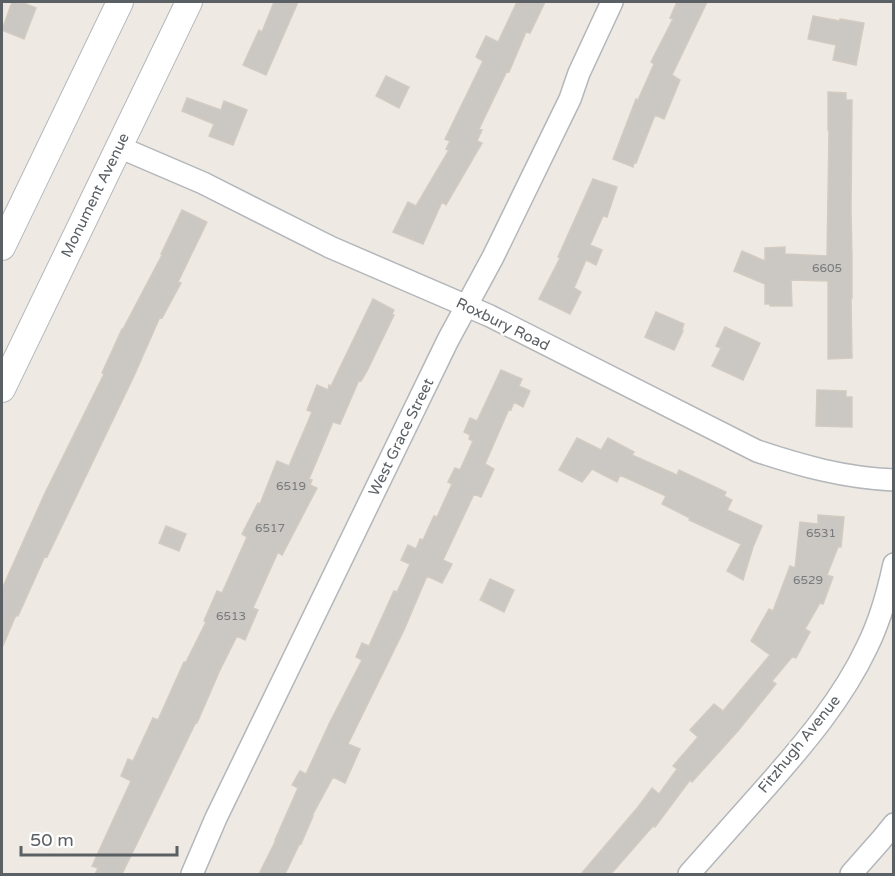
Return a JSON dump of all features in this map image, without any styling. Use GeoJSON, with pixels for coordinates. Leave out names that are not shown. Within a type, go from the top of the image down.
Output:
{"type":"FeatureCollection","features":[{"type":"Feature","properties":{"kind":"street"},"geometry":{"type":"LineString","coordinates":[[2,247],[120,2]]}},
{"type":"Feature","properties":{"kind":"street","name":"Monument Avenue"},"geometry":{"type":"LineString","coordinates":[[2,389],[189,2]]}},
{"type":"Feature","properties":{"kind":"street","name":"West Grace Street"},"geometry":{"type":"LineString","coordinates":[[192,874],[221,808],[448,340],[493,257],[570,99],[612,2]]}},
{"type":"Feature","properties":{"kind":"street","name":"Roxbury Road"},"geometry":{"type":"LineString","coordinates":[[119,147],[203,183],[330,247],[490,316],[757,451],[800,466],[894,480]]}},
{"type":"Feature","properties":{"kind":"street","name":"Fitzhugh Avenue"},"geometry":{"type":"LineString","coordinates":[[689,874],[794,755],[830,709],[867,648],[878,623],[894,564]]}},
{"type":"Feature","properties":{"kind":"street"},"geometry":{"type":"LineString","coordinates":[[851,874],[894,824]]}},
{"type":"Feature","properties":{"kind":"building"},"geometry":{"type":"Polygon","coordinates":[[[12,2],[21,2],[36,8],[24,39],[2,30],[12,2]]]}},
{"type":"Feature","properties":{"kind":"building"},"geometry":{"type":"Polygon","coordinates":[[[274,2],[298,2],[266,75],[243,65],[259,30],[262,32],[274,2]]]}},
{"type":"Feature","properties":{"kind":"building"},"geometry":{"type":"Polygon","coordinates":[[[517,2],[545,2],[530,33],[526,32],[509,72],[507,71],[479,129],[482,130],[477,141],[482,143],[446,205],[442,202],[423,244],[393,232],[408,202],[416,206],[449,150],[446,149],[450,141],[445,139],[483,61],[476,57],[486,36],[498,42],[517,2]]]}},
{"type":"Feature","properties":{"kind":"building"},"geometry":{"type":"Polygon","coordinates":[[[677,2],[707,2],[672,75],[680,80],[664,119],[655,115],[633,167],[613,159],[636,99],[638,100],[654,64],[651,62],[673,19],[670,18],[677,2]]]}},
{"type":"Feature","properties":{"kind":"building"},"geometry":{"type":"Polygon","coordinates":[[[813,16],[864,23],[856,65],[833,60],[836,45],[808,39],[813,16]]]}},
{"type":"Feature","properties":{"kind":"building"},"geometry":{"type":"Polygon","coordinates":[[[386,76],[409,87],[399,108],[376,96],[386,76]]]}},
{"type":"Feature","properties":{"kind":"building"},"geometry":{"type":"Polygon","coordinates":[[[828,92],[846,93],[846,100],[852,100],[852,358],[828,359],[828,281],[791,280],[792,306],[770,306],[770,304],[765,304],[765,284],[734,271],[742,251],[765,261],[765,248],[785,247],[785,254],[827,256],[828,92]]]}},
{"type":"Feature","properties":{"kind":"building"},"geometry":{"type":"Polygon","coordinates":[[[187,98],[221,110],[224,101],[247,110],[233,145],[209,136],[214,124],[182,111],[187,98]]]}},
{"type":"Feature","properties":{"kind":"building"},"geometry":{"type":"Polygon","coordinates":[[[593,179],[617,187],[607,217],[603,216],[590,245],[602,250],[596,265],[586,260],[574,288],[581,292],[570,314],[539,299],[560,258],[558,257],[593,179]]]}},
{"type":"Feature","properties":{"kind":"building"},"geometry":{"type":"Polygon","coordinates":[[[182,210],[207,222],[178,282],[181,283],[162,318],[160,317],[134,376],[47,557],[45,556],[18,616],[16,615],[2,648],[2,589],[45,493],[104,374],[102,373],[122,329],[162,255],[182,210]]]}},
{"type":"Feature","properties":{"kind":"building"},"geometry":{"type":"Polygon","coordinates":[[[373,299],[394,310],[392,314],[394,315],[367,371],[361,381],[359,380],[340,424],[333,422],[309,479],[312,480],[310,485],[317,488],[282,555],[278,552],[253,608],[258,610],[245,640],[237,636],[197,723],[122,874],[95,874],[98,868],[92,866],[131,781],[121,776],[128,759],[133,761],[153,718],[158,720],[184,662],[206,622],[204,621],[217,591],[222,593],[247,537],[242,534],[258,503],[260,504],[277,461],[289,466],[312,412],[307,410],[317,385],[328,390],[329,385],[331,386],[373,299]]]}},
{"type":"Feature","properties":{"kind":"building"},"geometry":{"type":"Polygon","coordinates":[[[656,312],[684,324],[674,350],[645,337],[656,312]]]}},
{"type":"Feature","properties":{"kind":"building"},"geometry":{"type":"Polygon","coordinates":[[[725,327],[760,343],[743,380],[712,366],[721,348],[716,346],[725,327]]]}},
{"type":"Feature","properties":{"kind":"building"},"geometry":{"type":"Polygon","coordinates":[[[501,370],[522,379],[519,386],[530,391],[523,407],[514,402],[511,410],[509,409],[485,464],[494,469],[481,497],[474,494],[443,560],[452,564],[442,583],[427,576],[404,630],[348,744],[360,749],[345,783],[333,777],[285,874],[259,874],[298,788],[292,785],[300,771],[306,774],[362,660],[356,657],[362,643],[369,646],[394,591],[397,592],[410,564],[401,560],[408,545],[416,549],[420,539],[423,540],[434,516],[437,517],[452,484],[448,482],[455,468],[460,470],[473,441],[469,439],[470,435],[464,432],[470,418],[477,421],[501,370]]]}},
{"type":"Feature","properties":{"kind":"building"},"geometry":{"type":"Polygon","coordinates":[[[817,390],[846,391],[846,397],[852,397],[852,427],[816,426],[817,390]]]}},
{"type":"Feature","properties":{"kind":"building"},"geometry":{"type":"Polygon","coordinates":[[[577,438],[601,450],[608,438],[634,452],[632,455],[677,475],[679,470],[726,492],[724,496],[732,500],[727,510],[762,526],[743,580],[727,571],[741,544],[689,520],[690,518],[662,504],[666,496],[620,475],[617,482],[592,469],[582,482],[559,470],[577,438]]]}},
{"type":"Feature","properties":{"kind":"building"},"geometry":{"type":"Polygon","coordinates":[[[818,515],[844,517],[841,547],[838,547],[827,575],[833,577],[823,604],[820,603],[805,629],[810,632],[796,658],[792,657],[772,681],[776,684],[737,732],[692,782],[690,780],[655,827],[653,826],[611,874],[581,874],[652,788],[659,794],[677,769],[673,766],[698,737],[690,730],[714,704],[723,711],[770,655],[751,641],[769,609],[773,611],[790,566],[795,568],[800,522],[818,524],[818,515]]]}},
{"type":"Feature","properties":{"kind":"building"},"geometry":{"type":"Polygon","coordinates":[[[166,526],[186,534],[179,551],[159,543],[166,526]]]}},
{"type":"Feature","properties":{"kind":"building"},"geometry":{"type":"Polygon","coordinates":[[[490,579],[514,590],[504,612],[480,600],[490,579]]]}}]}
